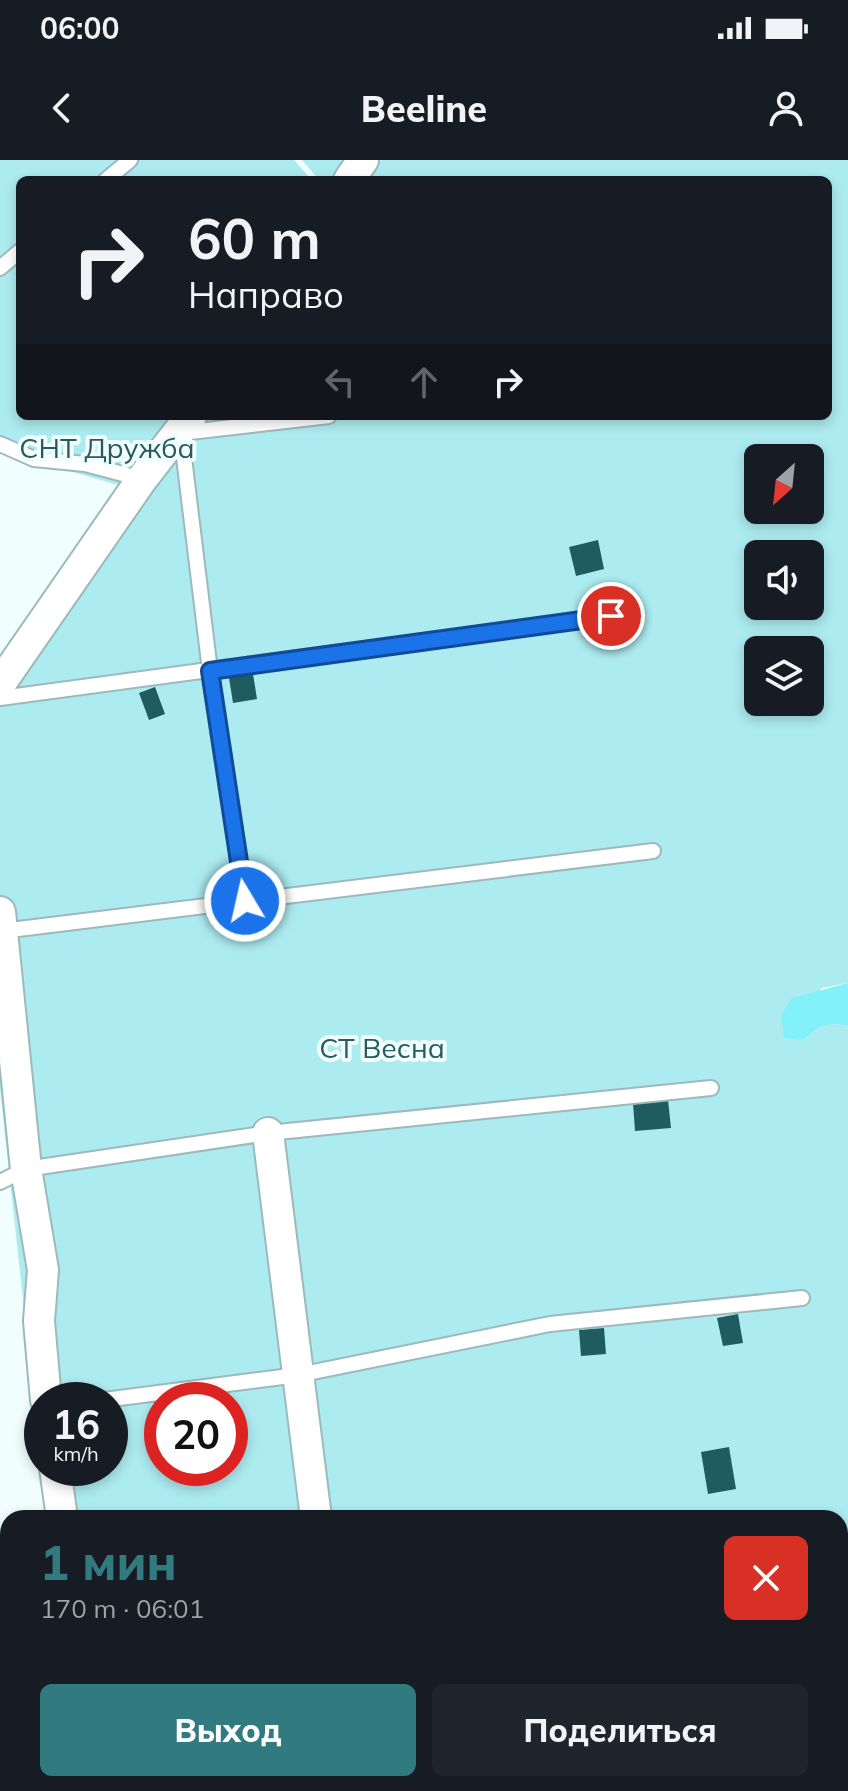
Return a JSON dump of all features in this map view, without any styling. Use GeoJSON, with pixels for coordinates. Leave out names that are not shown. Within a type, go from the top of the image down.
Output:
{"type":"FeatureCollection","features":[{"type":"Feature","properties":{"kind":"street"},"geometry":{"type":"LineString","coordinates":[[0,684],[142,479],[186,424]]}},
{"type":"Feature","properties":{"kind":"street"},"geometry":{"type":"LineString","coordinates":[[1,921],[13,1176],[43,1270],[39,1321],[44,1382]]}},
{"type":"Feature","properties":{"kind":"street"},"geometry":{"type":"LineString","coordinates":[[268,1133],[315,1510]]}},
{"type":"Feature","properties":{"kind":"street"},"geometry":{"type":"LineString","coordinates":[[58,1486],[61,1510]]}},
{"type":"Feature","properties":{"kind":"lane"},"geometry":{"type":"LineString","coordinates":[[111,176],[130,160]]}},
{"type":"Feature","properties":{"kind":"lane"},"geometry":{"type":"LineString","coordinates":[[0,268],[16,254]]}},
{"type":"Feature","properties":{"kind":"lane"},"geometry":{"type":"LineString","coordinates":[[245,901],[210,671],[186,424],[258,420]]}},
{"type":"Feature","properties":{"kind":"lane"},"geometry":{"type":"LineString","coordinates":[[0,444],[34,459],[85,464],[142,479]]}},
{"type":"Feature","properties":{"kind":"lane"},"geometry":{"type":"LineString","coordinates":[[0,698],[611,616]]}},
{"type":"Feature","properties":{"kind":"lane"},"geometry":{"type":"LineString","coordinates":[[1,921],[245,901],[653,851]]}},
{"type":"Feature","properties":{"kind":"lane"},"geometry":{"type":"LineString","coordinates":[[13,1176],[268,1133],[711,1088]]}},
{"type":"Feature","properties":{"kind":"lane"},"geometry":{"type":"LineString","coordinates":[[128,1397],[298,1375],[550,1324],[802,1298]]}},
{"type":"Feature","properties":{"kind":"green space","name":"СНТ Дружба"},"geometry":{"type":"Polygon","coordinates":[[[0,160],[294,160],[308,176],[16,176],[16,420],[171,420],[125,487],[0,451],[0,160]]]}},
{"type":"Feature","properties":{"kind":"green space"},"geometry":{"type":"Polygon","coordinates":[[[302,160],[352,160],[342,176],[316,176],[302,160]]]}},
{"type":"Feature","properties":{"kind":"green space","name":"СТ Весна"},"geometry":{"type":"Polygon","coordinates":[[[380,160],[848,160],[848,983],[822,988],[784,1038],[802,1041],[823,1026],[848,1026],[848,1510],[46,1510],[43,1486],[128,1486],[128,1382],[32,1382],[0,1089],[0,680],[190,420],[832,420],[832,176],[368,176],[380,160]]]}},
{"type":"Feature","properties":{"kind":"shaded area"},"geometry":{"type":"Polygon","coordinates":[[[848,983],[848,1026],[823,1026],[802,1041],[784,1038],[781,1015],[792,998],[848,983]]]}},
{"type":"Feature","properties":{"kind":"building"},"geometry":{"type":"Polygon","coordinates":[[[598,540],[604,569],[576,576],[569,547],[598,540]]]}},
{"type":"Feature","properties":{"kind":"building"},"geometry":{"type":"Polygon","coordinates":[[[253,674],[257,699],[233,703],[229,678],[253,674]]]}},
{"type":"Feature","properties":{"kind":"building"},"geometry":{"type":"Polygon","coordinates":[[[155,687],[165,714],[149,720],[139,693],[155,687]]]}},
{"type":"Feature","properties":{"kind":"building"},"geometry":{"type":"Polygon","coordinates":[[[668,1100],[671,1128],[635,1131],[633,1103],[668,1100]]]}},
{"type":"Feature","properties":{"kind":"building"},"geometry":{"type":"Polygon","coordinates":[[[738,1314],[743,1343],[723,1346],[717,1318],[738,1314]]]}},
{"type":"Feature","properties":{"kind":"building"},"geometry":{"type":"Polygon","coordinates":[[[604,1328],[606,1354],[581,1356],[579,1330],[604,1328]]]}},
{"type":"Feature","properties":{"kind":"building"},"geometry":{"type":"Polygon","coordinates":[[[729,1447],[736,1489],[708,1494],[701,1452],[729,1447]]]}},
{"type":"Feature","properties":{"kind":"route"},"geometry":{"type":"LineString","coordinates":[[245,901],[210,671],[611,616]]}}]}
